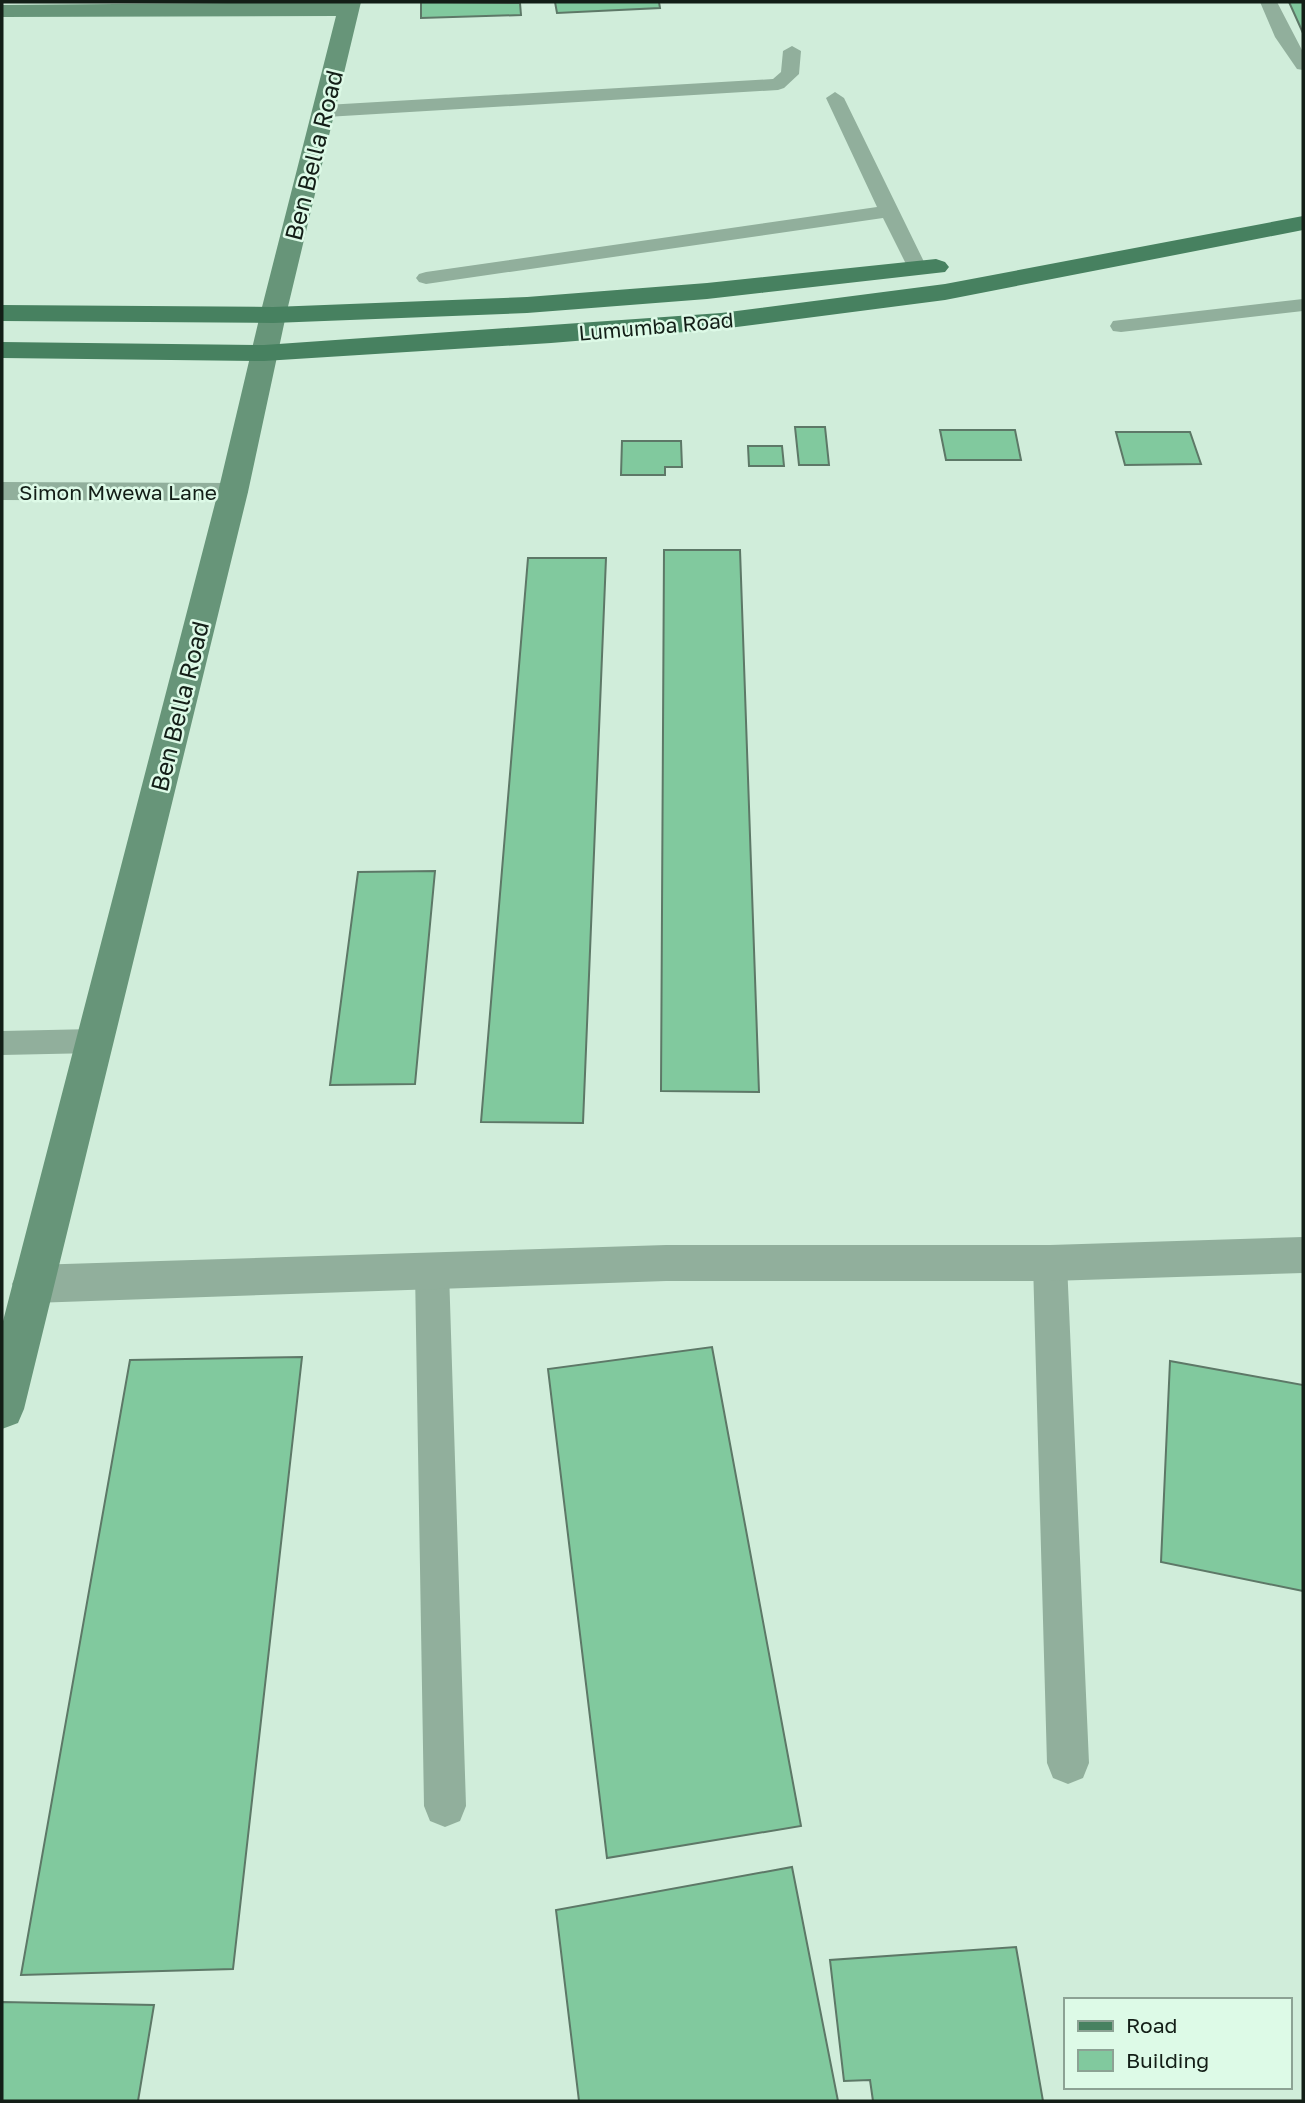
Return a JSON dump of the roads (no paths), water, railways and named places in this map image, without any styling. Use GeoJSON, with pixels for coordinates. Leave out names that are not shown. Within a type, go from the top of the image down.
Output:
{"type":"FeatureCollection","features":[{"type":"Feature","properties":{"kind":"main road"},"geometry":{"type":"LineString","coordinates":[[2,11],[349,6]]}},
{"type":"Feature","properties":{"kind":"main road","name":"Ben Bella Road"},"geometry":{"type":"LineString","coordinates":[[2,1409],[233,492],[273,315],[326,111],[349,6]]}},
{"type":"Feature","properties":{"kind":"main road"},"geometry":{"type":"LineString","coordinates":[[983,260],[1200,223],[1303,198]]}},
{"type":"Feature","properties":{"kind":"main road","name":"Lumumba Road"},"geometry":{"type":"LineString","coordinates":[[2,350],[264,353],[721,321],[945,292],[1303,223]]}},
{"type":"Feature","properties":{"kind":"main road","name":"Lumumba Road"},"geometry":{"type":"LineString","coordinates":[[2,313],[273,315],[527,305],[707,291],[957,264]]}},
{"type":"Feature","properties":{"kind":"street","name":"Simon Mwewa Lane"},"geometry":{"type":"LineString","coordinates":[[2,491],[233,492]]}},
{"type":"Feature","properties":{"kind":"street"},"geometry":{"type":"LineString","coordinates":[[33,1284],[666,1263],[1050,1263],[1303,1255]]}},
{"type":"Feature","properties":{"kind":"lane"},"geometry":{"type":"LineString","coordinates":[[1268,2],[1284,37],[1303,65]]}},
{"type":"Feature","properties":{"kind":"lane"},"geometry":{"type":"LineString","coordinates":[[326,111],[778,84],[790,74],[792,51]]}},
{"type":"Feature","properties":{"kind":"lane"},"geometry":{"type":"LineString","coordinates":[[835,98],[918,270]]}},
{"type":"Feature","properties":{"kind":"lane"},"geometry":{"type":"LineString","coordinates":[[426,278],[890,211]]}},
{"type":"Feature","properties":{"kind":"lane"},"geometry":{"type":"LineString","coordinates":[[1121,326],[1303,305]]}},
{"type":"Feature","properties":{"kind":"lane"},"geometry":{"type":"LineString","coordinates":[[2,1043],[95,1041]]}},
{"type":"Feature","properties":{"kind":"lane"},"geometry":{"type":"LineString","coordinates":[[1050,1263],[1068,1763]]}},
{"type":"Feature","properties":{"kind":"lane"},"geometry":{"type":"LineString","coordinates":[[432,1271],[445,1806]]}}]}
